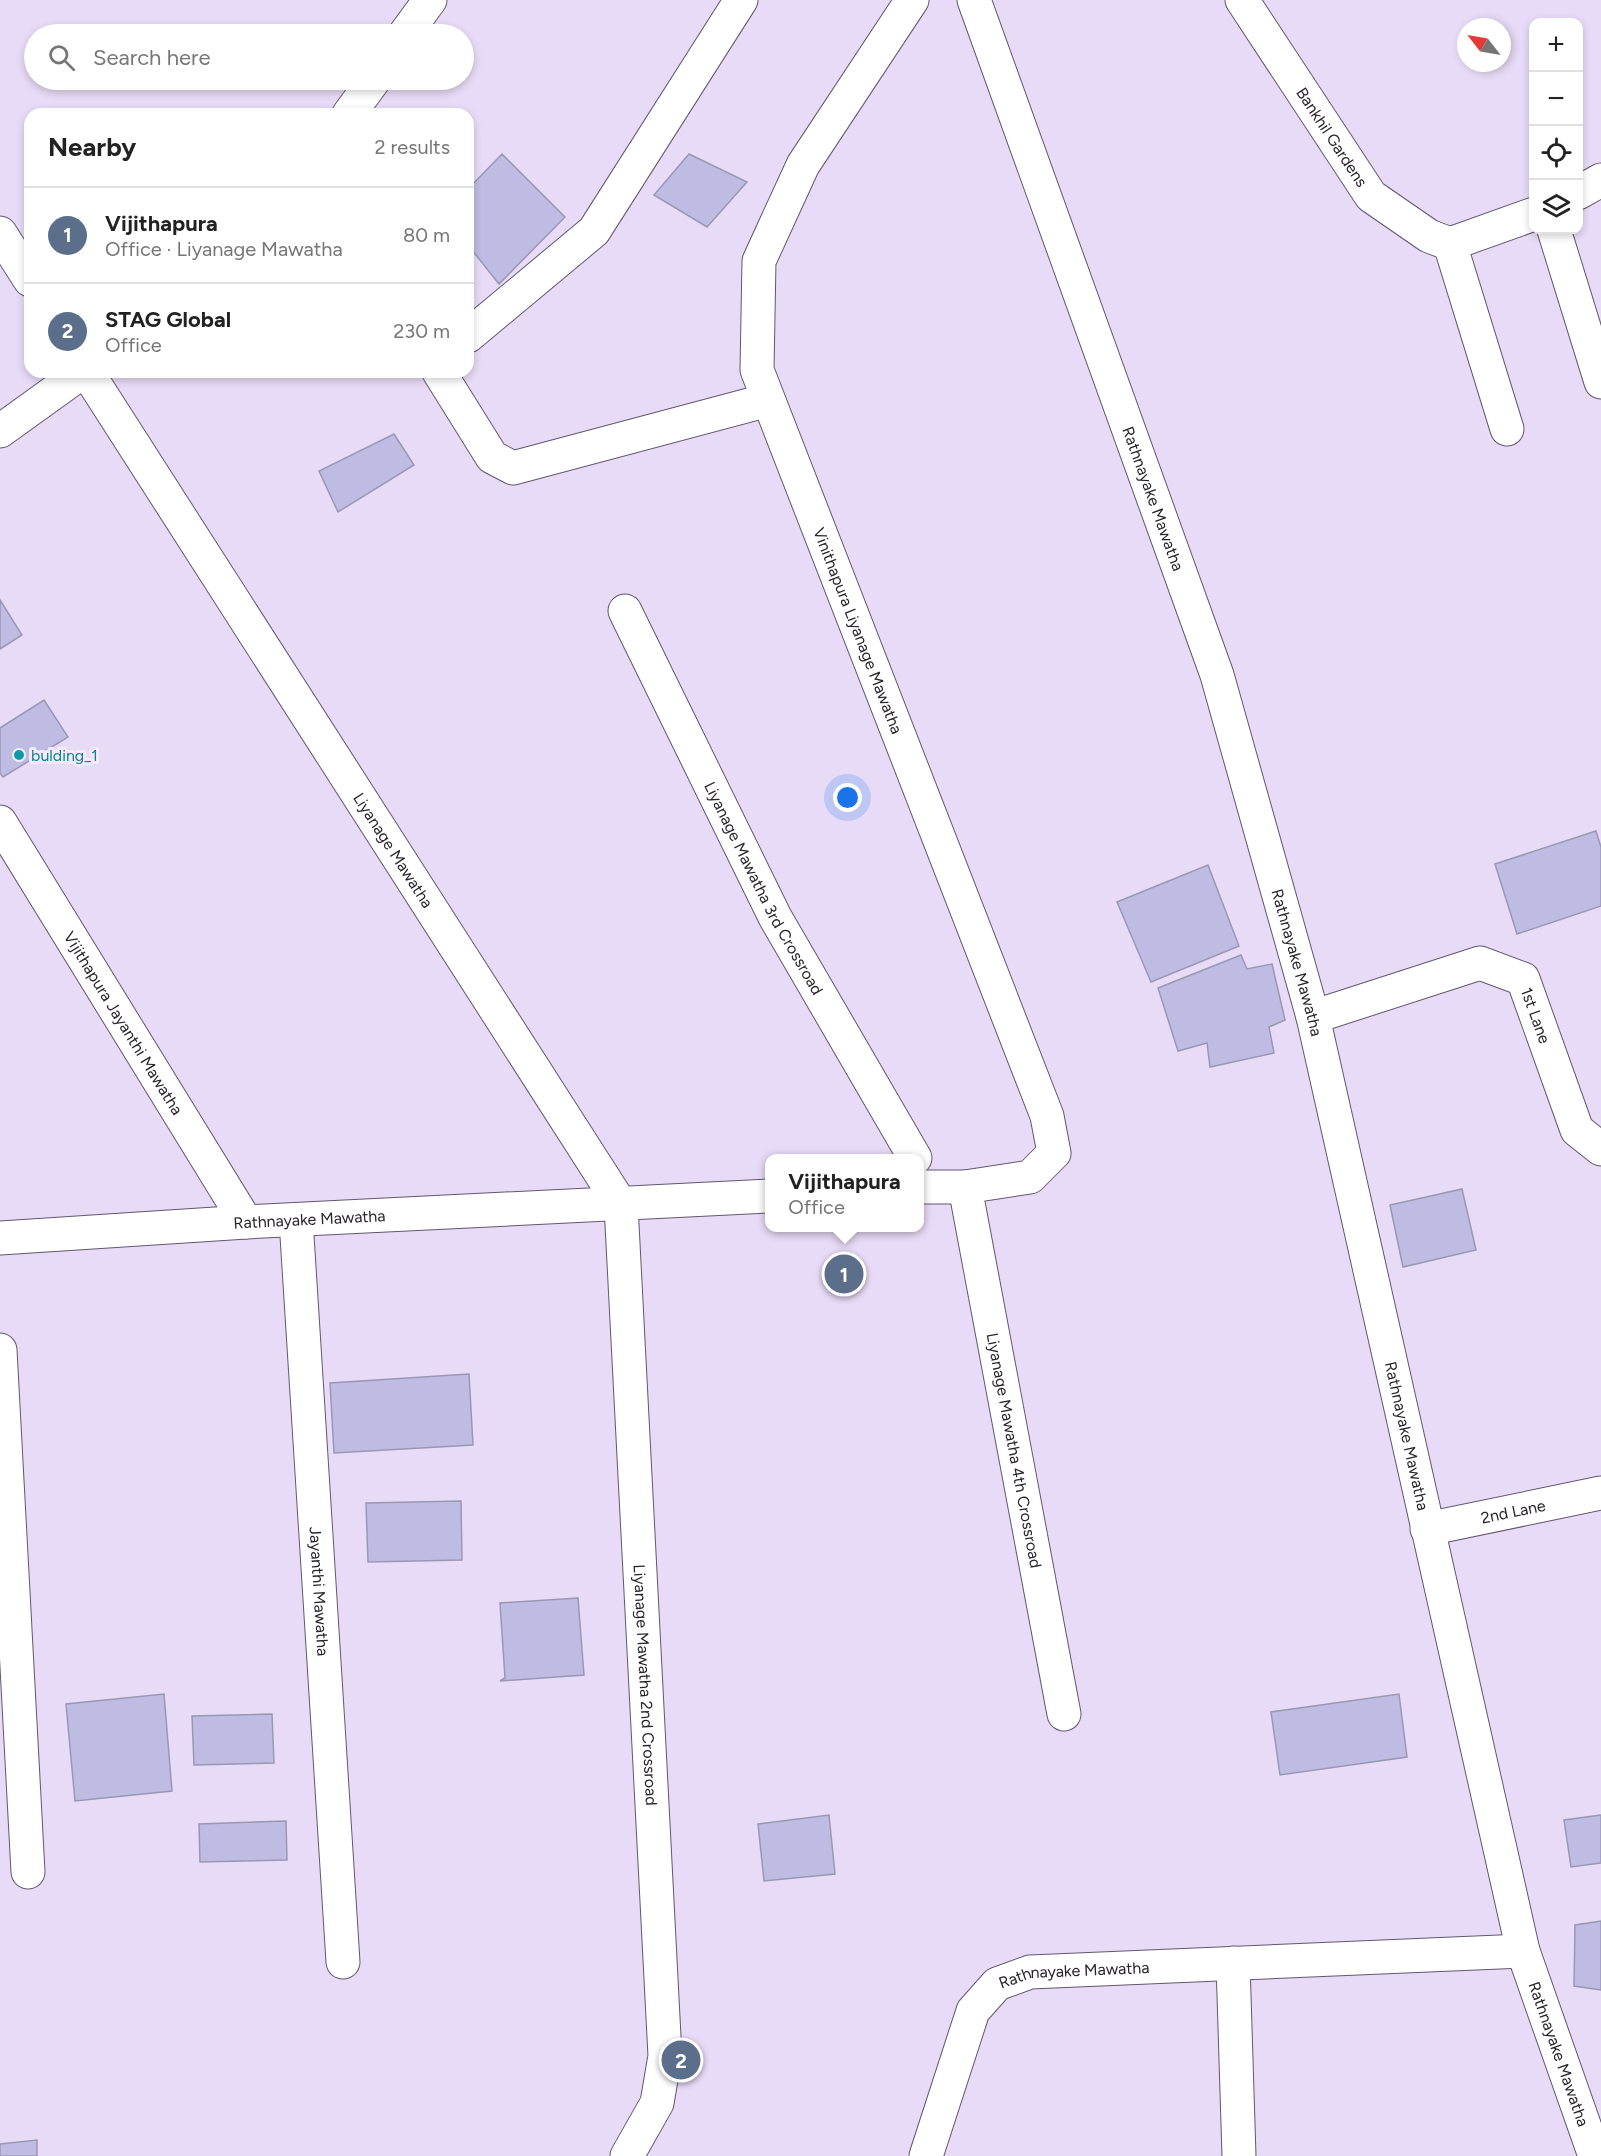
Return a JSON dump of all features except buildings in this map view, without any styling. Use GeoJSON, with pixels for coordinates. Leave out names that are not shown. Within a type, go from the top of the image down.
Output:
{"type":"FeatureCollection","features":[{"type":"Feature","properties":{"kind":"street"},"geometry":{"type":"LineString","coordinates":[[412,24],[430,0]]}},
{"type":"Feature","properties":{"kind":"street"},"geometry":{"type":"LineString","coordinates":[[474,331],[594,231],[741,0]]}},
{"type":"Feature","properties":{"kind":"street","name":"Vinithapura Liyanage Mawatha"},"geometry":{"type":"LineString","coordinates":[[912,0],[803,165],[759,261],[757,370],[1047,1116],[1054,1153],[1030,1177],[965,1187],[924,1175]]}},
{"type":"Feature","properties":{"kind":"street","name":"Rathnayake Mawatha"},"geometry":{"type":"LineString","coordinates":[[974,0],[1217,675],[1312,1017],[1522,1951],[1595,2156]]}},
{"type":"Feature","properties":{"kind":"street","name":"Bankhil Gardens"},"geometry":{"type":"LineString","coordinates":[[1242,0],[1371,196],[1429,236],[1450,244]]}},
{"type":"Feature","properties":{"kind":"street"},"geometry":{"type":"LineString","coordinates":[[353,108],[367,90]]}},
{"type":"Feature","properties":{"kind":"street"},"geometry":{"type":"LineString","coordinates":[[1583,189],[1601,180]]}},
{"type":"Feature","properties":{"kind":"street"},"geometry":{"type":"LineString","coordinates":[[1507,429],[1450,244],[1529,216]]}},
{"type":"Feature","properties":{"kind":"street"},"geometry":{"type":"LineString","coordinates":[[0,233],[24,271]]}},
{"type":"Feature","properties":{"kind":"street"},"geometry":{"type":"LineString","coordinates":[[1555,234],[1601,382]]}},
{"type":"Feature","properties":{"kind":"street"},"geometry":{"type":"LineString","coordinates":[[0,431],[76,378]]}},
{"type":"Feature","properties":{"kind":"street","name":"Liyanage Mawatha"},"geometry":{"type":"LineString","coordinates":[[89,378],[621,1204]]}},
{"type":"Feature","properties":{"kind":"street"},"geometry":{"type":"LineString","coordinates":[[443,378],[492,457],[513,468],[768,400]]}},
{"type":"Feature","properties":{"kind":"street","name":"Liyanage Mawatha 3rd Crossroad"},"geometry":{"type":"LineString","coordinates":[[625,611],[775,917],[910,1154]]}},
{"type":"Feature","properties":{"kind":"street","name":"Vijithapura Jayanthi Mawatha"},"geometry":{"type":"LineString","coordinates":[[0,822],[246,1222]]}},
{"type":"Feature","properties":{"kind":"street","name":"1st Lane"},"geometry":{"type":"LineString","coordinates":[[1312,1017],[1480,963],[1523,979],[1577,1130],[1601,1149]]}},
{"type":"Feature","properties":{"kind":"street","name":"Liyanage Mawatha 4th Crossroad"},"geometry":{"type":"LineString","coordinates":[[965,1187],[1064,1714]]}},
{"type":"Feature","properties":{"kind":"street"},"geometry":{"type":"LineString","coordinates":[[621,1204],[765,1196]]}},
{"type":"Feature","properties":{"kind":"street","name":"Rathnayake Mawatha"},"geometry":{"type":"LineString","coordinates":[[0,1238],[246,1222],[621,1204]]}},
{"type":"Feature","properties":{"kind":"street","name":"Liyanage Mawatha 2nd Crossroad"},"geometry":{"type":"LineString","coordinates":[[621,1204],[665,2056],[657,2103],[627,2156]]}},
{"type":"Feature","properties":{"kind":"street","name":"Jayanthi Mawatha"},"geometry":{"type":"LineString","coordinates":[[296,1220],[343,1962]]}},
{"type":"Feature","properties":{"kind":"street"},"geometry":{"type":"LineString","coordinates":[[0,1350],[28,1872]]}},
{"type":"Feature","properties":{"kind":"street","name":"2nd Lane"},"geometry":{"type":"LineString","coordinates":[[1427,1529],[1601,1493]]}},
{"type":"Feature","properties":{"kind":"street","name":"Rathnayake Mawatha"},"geometry":{"type":"LineString","coordinates":[[926,2156],[973,2011],[997,1984],[1030,1972],[1522,1951]]}},
{"type":"Feature","properties":{"kind":"street"},"geometry":{"type":"LineString","coordinates":[[1233,1964],[1239,2156]]}},
{"type":"Feature","properties":{"kind":"place","name":"bulding_1"},"geometry":{"type":"Point","coordinates":[19,755]}},
{"type":"Feature","properties":{"kind":"place","name":"Vijithapura"},"geometry":{"type":"Point","coordinates":[844,1274]}},
{"type":"Feature","properties":{"kind":"place","name":"STAG Global"},"geometry":{"type":"Point","coordinates":[681,2060]}}]}
